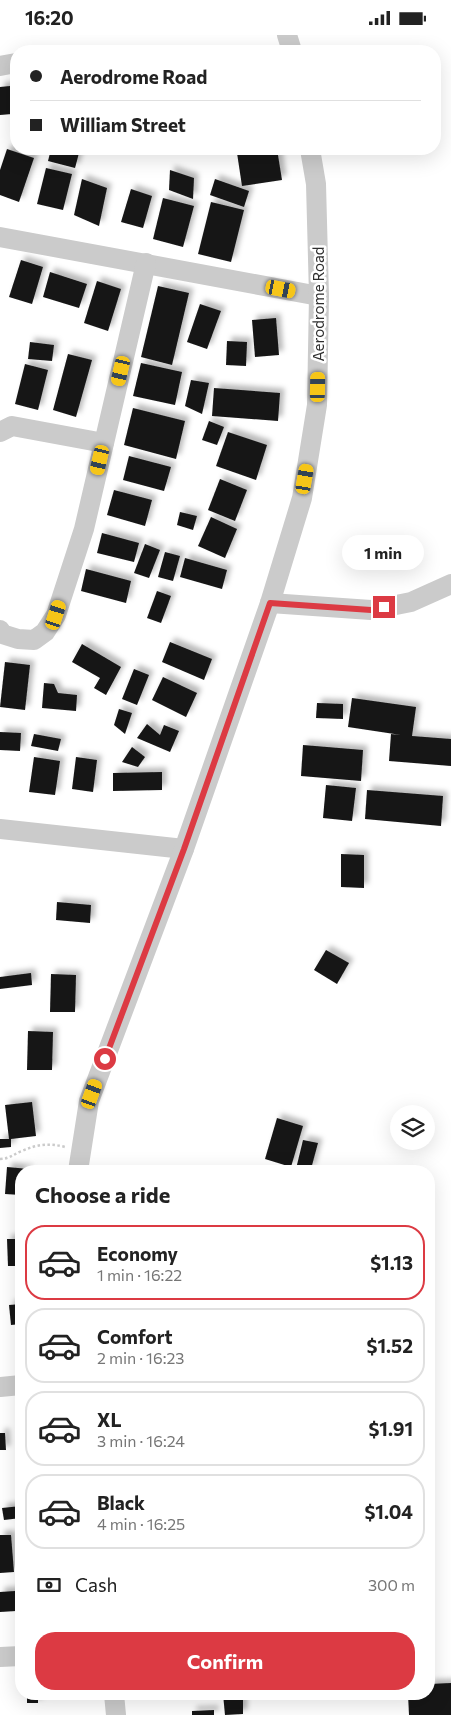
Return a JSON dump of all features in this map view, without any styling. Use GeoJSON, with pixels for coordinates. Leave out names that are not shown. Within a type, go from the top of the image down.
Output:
{"type":"FeatureCollection","features":[{"type":"Feature","properties":{"kind":"street","name":"Aerodrome Road"},"geometry":{"type":"LineString","coordinates":[[79,1165],[90,1101],[184,849],[270,603],[302,498],[316,414],[319,296],[316,184],[311,155]]}},
{"type":"Feature","properties":{"kind":"street"},"geometry":{"type":"LineString","coordinates":[[0,237],[319,296]]}},
{"type":"Feature","properties":{"kind":"street"},"geometry":{"type":"LineString","coordinates":[[0,630],[2,634],[18,639],[34,640],[45,632],[56,615],[84,529],[146,263]]}},
{"type":"Feature","properties":{"kind":"street"},"geometry":{"type":"LineString","coordinates":[[0,432],[12,426],[104,443]]}},
{"type":"Feature","properties":{"kind":"street"},"geometry":{"type":"LineString","coordinates":[[270,603],[371,610],[411,602],[451,584]]}},
{"type":"Feature","properties":{"kind":"street"},"geometry":{"type":"LineString","coordinates":[[0,829],[184,849]]}},
{"type":"Feature","properties":{"kind":"street"},"geometry":{"type":"LineString","coordinates":[[0,1387],[15,1386]]}},
{"type":"Feature","properties":{"kind":"street"},"geometry":{"type":"LineString","coordinates":[[0,1657],[15,1656]]}},
{"type":"Feature","properties":{"kind":"street"},"geometry":{"type":"LineString","coordinates":[[115,1700],[116,1715]]}},
{"type":"Feature","properties":{"kind":"path"},"geometry":{"type":"LineString","coordinates":[[0,1159],[7,1159],[24,1150],[49,1143],[81,1151]]}},
{"type":"Feature","properties":{"kind":"building"},"geometry":{"type":"Polygon","coordinates":[[[10,86],[10,114],[0,115],[0,87],[10,86]]]}},
{"type":"Feature","properties":{"kind":"building"},"geometry":{"type":"Polygon","coordinates":[[[7,149],[10,150],[10,155],[25,155],[34,158],[19,202],[0,195],[0,170],[7,149]]]}},
{"type":"Feature","properties":{"kind":"building"},"geometry":{"type":"Polygon","coordinates":[[[50,155],[78,155],[75,168],[48,161],[50,155]]]}},
{"type":"Feature","properties":{"kind":"building"},"geometry":{"type":"Polygon","coordinates":[[[237,155],[278,155],[282,180],[242,186],[237,155]]]}},
{"type":"Feature","properties":{"kind":"building"},"geometry":{"type":"Polygon","coordinates":[[[46,168],[72,174],[63,210],[37,204],[46,168]]]}},
{"type":"Feature","properties":{"kind":"building"},"geometry":{"type":"Polygon","coordinates":[[[170,170],[194,178],[193,199],[169,190],[170,170]]]}},
{"type":"Feature","properties":{"kind":"building"},"geometry":{"type":"Polygon","coordinates":[[[82,179],[107,188],[99,226],[74,215],[82,179]]]}},
{"type":"Feature","properties":{"kind":"building"},"geometry":{"type":"Polygon","coordinates":[[[215,179],[249,191],[244,207],[210,195],[215,179]]]}},
{"type":"Feature","properties":{"kind":"building"},"geometry":{"type":"Polygon","coordinates":[[[131,189],[152,196],[143,228],[121,222],[131,189]]]}},
{"type":"Feature","properties":{"kind":"building"},"geometry":{"type":"Polygon","coordinates":[[[163,198],[194,206],[183,247],[153,239],[163,198]]]}},
{"type":"Feature","properties":{"kind":"building"},"geometry":{"type":"Polygon","coordinates":[[[211,202],[244,210],[231,262],[198,254],[211,202]]]}},
{"type":"Feature","properties":{"kind":"building"},"geometry":{"type":"Polygon","coordinates":[[[21,260],[43,267],[32,304],[9,297],[21,260]]]}},
{"type":"Feature","properties":{"kind":"building"},"geometry":{"type":"Polygon","coordinates":[[[50,272],[87,284],[79,308],[43,297],[50,272]]]}},
{"type":"Feature","properties":{"kind":"building"},"geometry":{"type":"Polygon","coordinates":[[[97,281],[121,289],[108,331],[84,323],[97,281]]]}},
{"type":"Feature","properties":{"kind":"building"},"geometry":{"type":"Polygon","coordinates":[[[158,286],[189,293],[172,365],[141,357],[158,286]]]}},
{"type":"Feature","properties":{"kind":"building"},"geometry":{"type":"Polygon","coordinates":[[[200,304],[221,311],[207,349],[187,342],[200,304]]]}},
{"type":"Feature","properties":{"kind":"building"},"geometry":{"type":"Polygon","coordinates":[[[276,318],[279,355],[255,357],[252,320],[276,318]]]}},
{"type":"Feature","properties":{"kind":"building"},"geometry":{"type":"Polygon","coordinates":[[[227,341],[247,342],[246,366],[226,365],[227,341]]]}},
{"type":"Feature","properties":{"kind":"building"},"geometry":{"type":"Polygon","coordinates":[[[30,342],[54,345],[52,361],[28,359],[30,342]]]}},
{"type":"Feature","properties":{"kind":"building"},"geometry":{"type":"Polygon","coordinates":[[[68,354],[92,360],[76,417],[53,410],[68,354]]]}},
{"type":"Feature","properties":{"kind":"building"},"geometry":{"type":"Polygon","coordinates":[[[141,363],[182,372],[175,405],[133,396],[141,363]]]}},
{"type":"Feature","properties":{"kind":"building"},"geometry":{"type":"Polygon","coordinates":[[[25,364],[48,370],[38,410],[15,404],[25,364]]]}},
{"type":"Feature","properties":{"kind":"building"},"geometry":{"type":"Polygon","coordinates":[[[191,380],[209,383],[202,414],[185,406],[191,380]]]}},
{"type":"Feature","properties":{"kind":"building"},"geometry":{"type":"Polygon","coordinates":[[[214,388],[280,393],[278,421],[212,416],[214,388]]]}},
{"type":"Feature","properties":{"kind":"building"},"geometry":{"type":"Polygon","coordinates":[[[133,408],[185,421],[176,459],[124,445],[133,408]]]}},
{"type":"Feature","properties":{"kind":"building"},"geometry":{"type":"Polygon","coordinates":[[[209,421],[224,427],[217,445],[202,440],[209,421]]]}},
{"type":"Feature","properties":{"kind":"building"},"geometry":{"type":"Polygon","coordinates":[[[228,432],[267,445],[256,480],[216,466],[228,432]]]}},
{"type":"Feature","properties":{"kind":"building"},"geometry":{"type":"Polygon","coordinates":[[[129,456],[171,467],[164,491],[123,480],[129,456]]]}},
{"type":"Feature","properties":{"kind":"building"},"geometry":{"type":"Polygon","coordinates":[[[220,479],[247,490],[235,521],[208,510],[220,479]]]}},
{"type":"Feature","properties":{"kind":"building"},"geometry":{"type":"Polygon","coordinates":[[[114,490],[152,500],[145,526],[107,515],[114,490]]]}},
{"type":"Feature","properties":{"kind":"building"},"geometry":{"type":"Polygon","coordinates":[[[180,512],[197,516],[193,530],[177,525],[180,512]]]}},
{"type":"Feature","properties":{"kind":"building"},"geometry":{"type":"Polygon","coordinates":[[[211,517],[237,529],[225,558],[198,546],[211,517]]]}},
{"type":"Feature","properties":{"kind":"building"},"geometry":{"type":"Polygon","coordinates":[[[102,533],[139,543],[134,562],[97,553],[102,533]]]}},
{"type":"Feature","properties":{"kind":"building"},"geometry":{"type":"Polygon","coordinates":[[[145,544],[160,550],[149,578],[134,573],[145,544]]]}},
{"type":"Feature","properties":{"kind":"building"},"geometry":{"type":"Polygon","coordinates":[[[165,552],[180,556],[173,581],[158,577],[165,552]]]}},
{"type":"Feature","properties":{"kind":"building"},"geometry":{"type":"Polygon","coordinates":[[[185,558],[227,570],[222,589],[180,577],[185,558]]]}},
{"type":"Feature","properties":{"kind":"building"},"geometry":{"type":"Polygon","coordinates":[[[86,569],[131,581],[126,603],[81,591],[86,569]]]}},
{"type":"Feature","properties":{"kind":"building"},"geometry":{"type":"Polygon","coordinates":[[[157,591],[171,596],[161,623],[147,618],[157,591]]]}},
{"type":"Feature","properties":{"kind":"building"},"geometry":{"type":"Polygon","coordinates":[[[170,642],[212,659],[204,680],[162,662],[170,642]]]}},
{"type":"Feature","properties":{"kind":"building"},"geometry":{"type":"Polygon","coordinates":[[[82,644],[121,667],[106,695],[94,688],[100,678],[72,662],[82,644]]]}},
{"type":"Feature","properties":{"kind":"building"},"geometry":{"type":"Polygon","coordinates":[[[5,662],[30,665],[25,710],[0,707],[5,662]]]}},
{"type":"Feature","properties":{"kind":"building"},"geometry":{"type":"Polygon","coordinates":[[[134,669],[149,675],[137,705],[122,699],[134,669]]]}},
{"type":"Feature","properties":{"kind":"building"},"geometry":{"type":"Polygon","coordinates":[[[163,677],[197,693],[186,717],[152,700],[163,677]]]}},
{"type":"Feature","properties":{"kind":"building"},"geometry":{"type":"Polygon","coordinates":[[[44,683],[54,684],[58,693],[77,695],[76,711],[42,708],[44,683]]]}},
{"type":"Feature","properties":{"kind":"building"},"geometry":{"type":"Polygon","coordinates":[[[352,698],[416,707],[412,736],[451,739],[451,766],[389,761],[391,734],[401,735],[348,727],[352,698]]]}},
{"type":"Feature","properties":{"kind":"building"},"geometry":{"type":"Polygon","coordinates":[[[317,703],[343,704],[343,719],[316,718],[317,703]]]}},
{"type":"Feature","properties":{"kind":"building"},"geometry":{"type":"Polygon","coordinates":[[[119,709],[132,713],[125,734],[114,725],[119,709]]]}},
{"type":"Feature","properties":{"kind":"building"},"geometry":{"type":"Polygon","coordinates":[[[147,724],[160,735],[164,725],[179,731],[170,752],[137,738],[147,724]]]}},
{"type":"Feature","properties":{"kind":"building"},"geometry":{"type":"Polygon","coordinates":[[[0,732],[21,733],[20,751],[0,750],[0,732]]]}},
{"type":"Feature","properties":{"kind":"building"},"geometry":{"type":"Polygon","coordinates":[[[34,734],[61,739],[58,751],[31,746],[34,734]]]}},
{"type":"Feature","properties":{"kind":"building"},"geometry":{"type":"Polygon","coordinates":[[[303,745],[363,750],[361,781],[301,776],[303,745]]]}},
{"type":"Feature","properties":{"kind":"building"},"geometry":{"type":"Polygon","coordinates":[[[132,747],[145,757],[138,767],[122,762],[132,747]]]}},
{"type":"Feature","properties":{"kind":"building"},"geometry":{"type":"Polygon","coordinates":[[[34,757],[60,761],[55,795],[29,792],[34,757]]]}},
{"type":"Feature","properties":{"kind":"building"},"geometry":{"type":"Polygon","coordinates":[[[76,757],[97,760],[93,792],[72,789],[76,757]]]}},
{"type":"Feature","properties":{"kind":"building"},"geometry":{"type":"Polygon","coordinates":[[[162,772],[162,790],[113,791],[113,773],[162,772]]]}},
{"type":"Feature","properties":{"kind":"building"},"geometry":{"type":"Polygon","coordinates":[[[326,785],[356,788],[352,821],[323,818],[326,785]]]}},
{"type":"Feature","properties":{"kind":"building"},"geometry":{"type":"Polygon","coordinates":[[[367,790],[443,796],[441,826],[365,819],[367,790]]]}},
{"type":"Feature","properties":{"kind":"building"},"geometry":{"type":"Polygon","coordinates":[[[341,854],[364,855],[364,888],[341,887],[341,854]]]}},
{"type":"Feature","properties":{"kind":"building"},"geometry":{"type":"Polygon","coordinates":[[[57,902],[91,905],[90,923],[56,920],[57,902]]]}},
{"type":"Feature","properties":{"kind":"building"},"geometry":{"type":"Polygon","coordinates":[[[326,950],[349,963],[337,984],[314,970],[326,950]]]}},
{"type":"Feature","properties":{"kind":"building"},"geometry":{"type":"Polygon","coordinates":[[[31,973],[32,985],[0,989],[0,977],[31,973]]]}},
{"type":"Feature","properties":{"kind":"building"},"geometry":{"type":"Polygon","coordinates":[[[51,974],[76,975],[75,1012],[50,1012],[51,974]]]}},
{"type":"Feature","properties":{"kind":"building"},"geometry":{"type":"Polygon","coordinates":[[[28,1031],[53,1032],[52,1070],[27,1070],[28,1031]]]}},
{"type":"Feature","properties":{"kind":"building"},"geometry":{"type":"Polygon","coordinates":[[[32,1102],[36,1136],[11,1139],[11,1147],[0,1148],[0,1139],[9,1139],[5,1105],[32,1102]]]}},
{"type":"Feature","properties":{"kind":"building"},"geometry":{"type":"Polygon","coordinates":[[[277,1118],[303,1126],[292,1165],[284,1165],[265,1159],[277,1118]]]}},
{"type":"Feature","properties":{"kind":"building"},"geometry":{"type":"Polygon","coordinates":[[[303,1140],[318,1143],[312,1165],[297,1165],[303,1140]]]}},
{"type":"Feature","properties":{"kind":"building"},"geometry":{"type":"Polygon","coordinates":[[[7,1167],[15,1168],[15,1195],[5,1194],[7,1167]]]}},
{"type":"Feature","properties":{"kind":"building"},"geometry":{"type":"Polygon","coordinates":[[[7,1239],[15,1239],[15,1266],[8,1266],[7,1239]]]}},
{"type":"Feature","properties":{"kind":"building"},"geometry":{"type":"Polygon","coordinates":[[[15,1304],[15,1325],[11,1325],[9,1305],[15,1304]]]}},
{"type":"Feature","properties":{"kind":"building"},"geometry":{"type":"Polygon","coordinates":[[[0,1433],[5,1433],[6,1450],[0,1450],[0,1433]]]}},
{"type":"Feature","properties":{"kind":"building"},"geometry":{"type":"Polygon","coordinates":[[[15,1507],[15,1519],[4,1520],[2,1508],[15,1507]]]}},
{"type":"Feature","properties":{"kind":"building"},"geometry":{"type":"Polygon","coordinates":[[[0,1535],[11,1535],[14,1572],[0,1573],[0,1535]]]}},
{"type":"Feature","properties":{"kind":"building"},"geometry":{"type":"Polygon","coordinates":[[[15,1591],[15,1611],[0,1612],[0,1592],[15,1591]]]}},
{"type":"Feature","properties":{"kind":"building"},"geometry":{"type":"Polygon","coordinates":[[[451,1683],[451,1715],[409,1715],[408,1700],[435,1700],[435,1684],[451,1683]]]}},
{"type":"Feature","properties":{"kind":"building"},"geometry":{"type":"Polygon","coordinates":[[[27,1700],[38,1700],[38,1703],[27,1703],[27,1700]]]}},
{"type":"Feature","properties":{"kind":"building"},"geometry":{"type":"Polygon","coordinates":[[[224,1700],[243,1700],[243,1714],[225,1715],[224,1700]]]}},
{"type":"Feature","properties":{"kind":"building"},"geometry":{"type":"Polygon","coordinates":[[[214,1710],[214,1715],[192,1715],[192,1711],[214,1710]]]}},
{"type":"Feature","properties":{"kind":"route"},"geometry":{"type":"LineString","coordinates":[[105,1059],[184,849],[270,603],[371,610],[384,607]]}}]}
